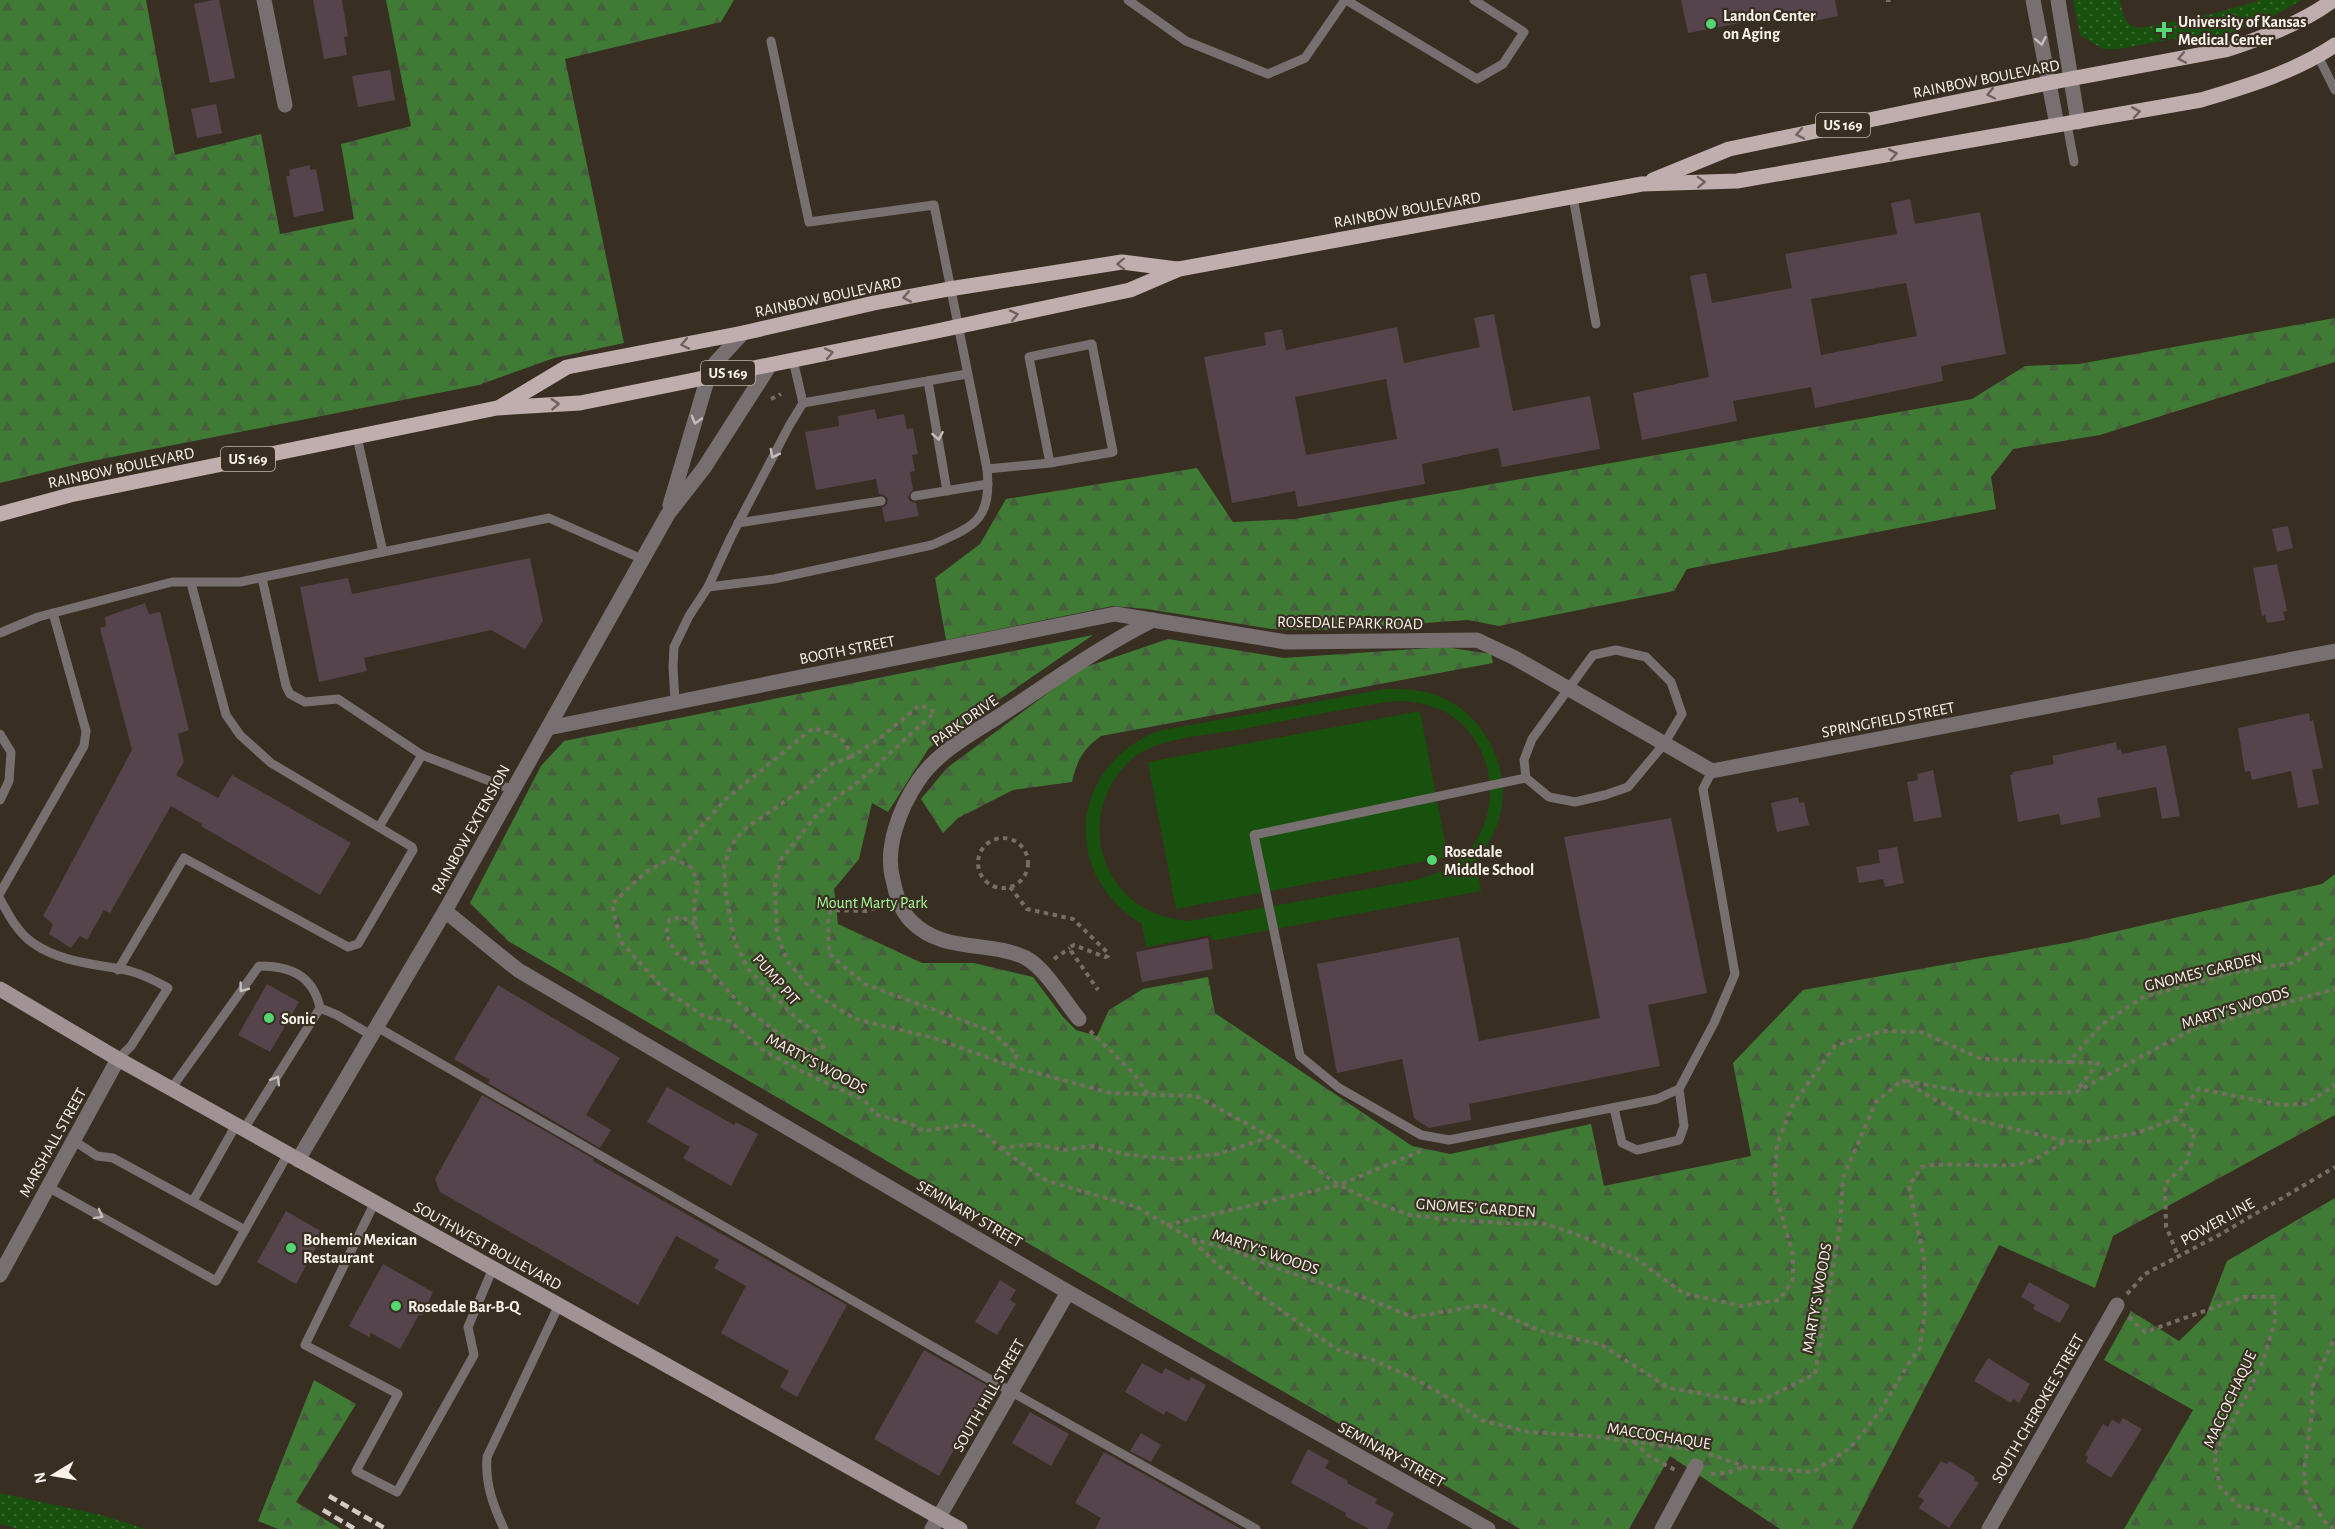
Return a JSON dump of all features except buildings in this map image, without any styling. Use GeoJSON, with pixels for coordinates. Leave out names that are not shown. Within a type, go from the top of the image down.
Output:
{"type":"FeatureCollection","features":[{"type":"Feature","properties":{"kind":"main road","name":"RAINBOW BOULEVARD"},"geometry":{"type":"LineString","coordinates":[[1642,184],[1729,149],[2049,83],[2225,50],[2283,27],[2333,0]]}},
{"type":"Feature","properties":{"kind":"main road","name":"RAINBOW BOULEVARD"},"geometry":{"type":"LineString","coordinates":[[0,514],[70,495],[497,408],[580,403],[770,365],[1130,290],[1179,269],[1642,184],[1737,181],[2200,100],[2263,81],[2318,56],[2335,45]]}},
{"type":"Feature","properties":{"kind":"main road","name":"RAINBOW BOULEVARD"},"geometry":{"type":"LineString","coordinates":[[497,408],[567,367],[743,333],[827,313],[949,289],[1122,262],[1179,269]]}},
{"type":"Feature","properties":{"kind":"main road","name":"SOUTHWEST BOULEVARD"},"geometry":{"type":"LineString","coordinates":[[0,989],[117,1059],[494,1268],[936,1523],[960,1529]]}},
{"type":"Feature","properties":{"kind":"street"},"geometry":{"type":"LineString","coordinates":[[264,0],[285,105]]}},
{"type":"Feature","properties":{"kind":"street"},"geometry":{"type":"LineString","coordinates":[[2033,0],[2049,83],[2067,124]]}},
{"type":"Feature","properties":{"kind":"street"},"geometry":{"type":"LineString","coordinates":[[2058,0],[2070,79],[2067,124]]}},
{"type":"Feature","properties":{"kind":"street","name":"RAINBOW EXTENSION"},"geometry":{"type":"LineString","coordinates":[[668,514],[708,377],[717,362],[743,333]]}},
{"type":"Feature","properties":{"kind":"street","name":"RAINBOW EXTENSION"},"geometry":{"type":"LineString","coordinates":[[293,1157],[374,1031],[445,910],[668,514],[704,468],[770,365]]}},
{"type":"Feature","properties":{"kind":"street","name":"BOOTH STREET"},"geometry":{"type":"LineString","coordinates":[[548,728],[1115,614],[1153,620]]}},
{"type":"Feature","properties":{"kind":"street","name":"ROSEDALE PARK ROAD"},"geometry":{"type":"LineString","coordinates":[[1153,620],[1286,642],[1477,640],[1515,658],[1569,689]]}},
{"type":"Feature","properties":{"kind":"street","name":"PARK DRIVE"},"geometry":{"type":"LineString","coordinates":[[1079,1019],[1037,965],[1025,957],[955,945],[929,934],[910,921],[898,901],[890,869],[896,826],[918,781],[944,753],[1117,638],[1153,620]]}},
{"type":"Feature","properties":{"kind":"street","name":"SPRINGFIELD STREET"},"geometry":{"type":"LineString","coordinates":[[1712,771],[2335,651]]}},
{"type":"Feature","properties":{"kind":"street"},"geometry":{"type":"LineString","coordinates":[[1569,689],[1712,771]]}},
{"type":"Feature","properties":{"kind":"street","name":"SEMINARY STREET"},"geometry":{"type":"LineString","coordinates":[[445,910],[518,970],[1068,1292],[1488,1529]]}},
{"type":"Feature","properties":{"kind":"street","name":"MARSHALL STREET"},"geometry":{"type":"LineString","coordinates":[[2,1268],[117,1059]]}},
{"type":"Feature","properties":{"kind":"street","name":"SOUTH HILL STREET"},"geometry":{"type":"LineString","coordinates":[[936,1523],[1068,1292]]}},
{"type":"Feature","properties":{"kind":"street","name":"SOUTH CHEROKEE STREET"},"geometry":{"type":"LineString","coordinates":[[1989,1529],[2117,1305]]}},
{"type":"Feature","properties":{"kind":"street"},"geometry":{"type":"LineString","coordinates":[[1662,1529],[1696,1466]]}},
{"type":"Feature","properties":{"kind":"lane"},"geometry":{"type":"LineString","coordinates":[[1128,0],[1186,41],[1268,74],[1305,58],[1345,0],[1477,79],[1503,64],[1524,32],[1474,0]]}},
{"type":"Feature","properties":{"kind":"lane"},"geometry":{"type":"LineString","coordinates":[[708,587],[774,579],[932,545],[979,520],[987,500],[987,469],[949,289],[934,205],[809,222],[771,40]]}},
{"type":"Feature","properties":{"kind":"lane"},"geometry":{"type":"LineString","coordinates":[[2318,56],[2335,90]]}},
{"type":"Feature","properties":{"kind":"lane"},"geometry":{"type":"LineString","coordinates":[[2067,124],[2074,162]]}},
{"type":"Feature","properties":{"kind":"lane"},"geometry":{"type":"LineString","coordinates":[[1574,197],[1596,324]]}},
{"type":"Feature","properties":{"kind":"lane"},"geometry":{"type":"LineString","coordinates":[[987,469],[1050,464],[1113,452],[1092,344],[1029,357],[1050,464]]}},
{"type":"Feature","properties":{"kind":"lane"},"geometry":{"type":"LineString","coordinates":[[675,702],[674,647],[689,616],[708,587],[738,523],[803,403],[793,360]]}},
{"type":"Feature","properties":{"kind":"lane"},"geometry":{"type":"LineString","coordinates":[[803,403],[967,375]]}},
{"type":"Feature","properties":{"kind":"lane"},"geometry":{"type":"LineString","coordinates":[[928,381],[947,491]]}},
{"type":"Feature","properties":{"kind":"lane"},"geometry":{"type":"LineString","coordinates":[[357,437],[383,552]]}},
{"type":"Feature","properties":{"kind":"lane"},"geometry":{"type":"LineString","coordinates":[[915,496],[988,484]]}},
{"type":"Feature","properties":{"kind":"lane"},"geometry":{"type":"LineString","coordinates":[[738,523],[881,501]]}},
{"type":"Feature","properties":{"kind":"lane"},"geometry":{"type":"LineString","coordinates":[[0,633],[53,613],[172,582],[240,582],[549,518],[642,559]]}},
{"type":"Feature","properties":{"kind":"lane"},"geometry":{"type":"LineString","coordinates":[[262,578],[286,686],[290,694],[305,702],[338,699],[422,754],[513,790]]}},
{"type":"Feature","properties":{"kind":"lane"},"geometry":{"type":"LineString","coordinates":[[118,970],[184,858],[348,947],[358,944],[413,850],[412,847],[271,762],[240,735],[226,715],[191,582]]}},
{"type":"Feature","properties":{"kind":"lane"},"geometry":{"type":"LineString","coordinates":[[0,893],[84,746],[86,731],[53,613]]}},
{"type":"Feature","properties":{"kind":"lane"},"geometry":{"type":"LineString","coordinates":[[1616,650],[1646,657],[1671,682],[1682,714],[1664,744],[1628,786],[1605,795],[1575,802],[1549,797],[1527,778],[1524,760],[1532,740],[1593,655],[1616,650]]}},
{"type":"Feature","properties":{"kind":"lane"},"geometry":{"type":"LineString","coordinates":[[0,734],[11,752],[9,781],[0,800]]}},
{"type":"Feature","properties":{"kind":"lane"},"geometry":{"type":"LineString","coordinates":[[379,827],[422,754]]}},
{"type":"Feature","properties":{"kind":"lane"},"geometry":{"type":"LineString","coordinates":[[1614,1108],[1622,1143],[1637,1150],[1679,1140],[1684,1126],[1679,1089],[1714,1023],[1736,974],[1703,789],[1712,771]]}},
{"type":"Feature","properties":{"kind":"lane"},"geometry":{"type":"LineString","coordinates":[[1527,778],[1254,835],[1300,1056],[1340,1088],[1421,1135],[1449,1140],[1657,1099],[1679,1089]]}},
{"type":"Feature","properties":{"kind":"lane"},"geometry":{"type":"LineString","coordinates":[[0,899],[8,915],[33,943],[82,963],[151,979],[168,988],[131,1046],[117,1059]]}},
{"type":"Feature","properties":{"kind":"lane"},"geometry":{"type":"LineString","coordinates":[[171,1089],[259,966],[280,966],[303,977],[317,992],[320,1008],[193,1201]]}},
{"type":"Feature","properties":{"kind":"lane"},"geometry":{"type":"LineString","coordinates":[[320,1008],[374,1031],[1256,1529]]}},
{"type":"Feature","properties":{"kind":"lane"},"geometry":{"type":"LineString","coordinates":[[73,1140],[97,1156],[113,1158],[245,1230]]}},
{"type":"Feature","properties":{"kind":"lane"},"geometry":{"type":"LineString","coordinates":[[48,1187],[216,1281],[245,1230],[293,1157]]}},
{"type":"Feature","properties":{"kind":"lane"},"geometry":{"type":"LineString","coordinates":[[375,1202],[305,1345],[398,1394],[356,1471],[398,1492],[474,1355],[468,1328],[494,1268]]}},
{"type":"Feature","properties":{"kind":"lane"},"geometry":{"type":"LineString","coordinates":[[504,1529],[491,1499],[485,1475],[487,1457],[559,1305]]}},
{"type":"Feature","properties":{"kind":"path"},"geometry":{"type":"LineString","coordinates":[[1886,0],[1895,0]]}},
{"type":"Feature","properties":{"kind":"path"},"geometry":{"type":"LineString","coordinates":[[853,756],[880,738],[920,705],[935,712],[856,784],[833,800],[813,819],[781,860],[774,884],[777,935],[788,962],[815,994],[855,1019],[934,1038],[1011,1066],[1017,1055],[991,1031],[865,984],[829,954],[828,922],[831,910],[866,911],[898,901]]}},
{"type":"Feature","properties":{"kind":"path","name":"MARTY'S WOODS"},"geometry":{"type":"LineString","coordinates":[[853,756],[840,737],[813,728],[725,800],[672,858],[646,872],[612,904],[620,941],[663,988],[705,1017],[730,1021],[764,1050],[805,1073],[864,1100],[876,1115],[910,1123],[923,1131],[970,1124],[1047,1181],[1137,1207],[1191,1239],[1233,1250],[1413,1317],[1482,1305],[1541,1331],[1600,1344],[1669,1388],[1756,1402],[1815,1374],[1840,1226],[1843,1178],[1876,1102],[1902,1080],[1983,1095],[2076,1092],[2193,1029],[2335,989]]}},
{"type":"Feature","properties":{"kind":"path","name":"PUMP PIT"},"geometry":{"type":"LineString","coordinates":[[672,858],[692,868],[698,885],[694,903],[695,924],[709,970],[742,1006],[795,1045],[812,1051],[823,1047],[817,1034],[797,1018],[748,969],[735,943],[726,895],[724,866],[731,845],[746,828],[807,786],[832,764],[853,756]]}},
{"type":"Feature","properties":{"kind":"path"},"geometry":{"type":"LineString","coordinates":[[995,838],[1007,838],[1017,842],[1025,850],[1028,861],[1026,872],[1020,882],[1010,887],[999,888],[988,884],[980,875],[977,864],[979,853],[985,844],[995,838]]}},
{"type":"Feature","properties":{"kind":"path"},"geometry":{"type":"LineString","coordinates":[[1010,887],[1027,909],[1073,920],[1107,952],[1108,956],[1105,957],[1074,945],[1070,947],[1098,990]]}},
{"type":"Feature","properties":{"kind":"path"},"geometry":{"type":"LineString","coordinates":[[695,924],[682,917],[669,920],[666,934],[676,953],[692,963],[706,962]]}},
{"type":"Feature","properties":{"kind":"path","name":"GNOMES' GARDEN"},"geometry":{"type":"LineString","coordinates":[[1011,1066],[1111,1093],[1196,1096],[1270,1137],[1339,1185],[1374,1202],[1410,1215],[1453,1221],[1542,1223],[1635,1258],[1683,1293],[1741,1306],[1779,1300],[1793,1280],[1793,1254],[1774,1189],[1777,1145],[1792,1106],[1835,1046],[1881,1031],[1920,1032],[1982,1059],[2069,1062],[2101,1025],[2143,997],[2231,973],[2293,963],[2335,935]]}},
{"type":"Feature","properties":{"kind":"path"},"geometry":{"type":"LineString","coordinates":[[1079,1019],[1105,1048],[1134,1074],[1149,1094]]}},
{"type":"Feature","properties":{"kind":"path"},"geometry":{"type":"LineString","coordinates":[[2069,1062],[2098,1063],[2076,1092]]}},
{"type":"Feature","properties":{"kind":"path"},"geometry":{"type":"LineString","coordinates":[[1902,1080],[1967,1118],[2014,1127],[2066,1141]]}},
{"type":"Feature","properties":{"kind":"path","name":"MACCOCHAQUE"},"geometry":{"type":"LineString","coordinates":[[1191,1239],[1220,1267],[1335,1349],[1373,1360],[1417,1380],[1454,1401],[1480,1420],[1528,1432],[1591,1436],[1699,1450],[1746,1467],[1813,1472],[1850,1448],[1878,1414],[1920,1348],[1925,1312],[1924,1259],[1909,1186],[1921,1167],[1941,1163],[1984,1167],[2026,1162],[2066,1141],[2086,1142],[2137,1133],[2174,1119],[2199,1089],[2281,1106],[2307,1104],[2335,1085]]}},
{"type":"Feature","properties":{"kind":"path"},"geometry":{"type":"LineString","coordinates":[[2174,1119],[2195,1132],[2186,1164],[2165,1184],[2166,1226],[2178,1257]]}},
{"type":"Feature","properties":{"kind":"path"},"geometry":{"type":"LineString","coordinates":[[1000,1148],[1034,1144],[1064,1150],[1091,1146],[1129,1155],[1174,1159],[1218,1154],[1270,1137]]}},
{"type":"Feature","properties":{"kind":"path"},"geometry":{"type":"LineString","coordinates":[[1166,1225],[1339,1185],[1449,1140]]}},
{"type":"Feature","properties":{"kind":"path","name":"POWER LINE"},"geometry":{"type":"LineString","coordinates":[[2117,1305],[2145,1274],[2335,1167]]}},
{"type":"Feature","properties":{"kind":"path","name":"MACCOCHAQUE"},"geometry":{"type":"LineString","coordinates":[[2117,1305],[2145,1332],[2244,1297],[2275,1297],[2275,1321],[2264,1358],[2248,1393],[2214,1455],[2220,1487],[2239,1506],[2266,1511],[2300,1529]]}},
{"type":"Feature","properties":{"kind":"path"},"geometry":{"type":"LineString","coordinates":[[2334,1529],[2324,1521],[2307,1495],[2304,1472],[2312,1411],[2312,1387],[2335,1337]]}},
{"type":"Feature","properties":{"kind":"green space"},"geometry":{"type":"Polygon","coordinates":[[[0,0],[146,0],[175,155],[261,134],[280,234],[354,219],[341,144],[411,126],[386,0],[734,0],[721,22],[565,59],[624,343],[554,358],[479,385],[82,463],[0,483],[0,0]]]}},
{"type":"Feature","properties":{"kind":"green space"},"geometry":{"type":"Polygon","coordinates":[[[2073,0],[2120,0],[2128,22],[2141,28],[2212,14],[2261,0],[2302,0],[2269,18],[2221,37],[2183,37],[2119,49],[2103,49],[2080,35],[2073,0]]]}},
{"type":"Feature","properties":{"kind":"green space"},"geometry":{"type":"Polygon","coordinates":[[[2335,318],[2335,362],[2100,435],[2013,449],[1991,477],[1996,509],[1687,569],[1674,591],[1499,626],[1468,620],[1324,630],[1272,629],[1147,609],[1113,606],[946,640],[935,578],[980,544],[1006,499],[1197,468],[1233,522],[1295,519],[1972,399],[2025,366],[2079,364],[2335,318]]]}},
{"type":"Feature","properties":{"kind":"green space","name":"Mount Marty Park"},"geometry":{"type":"Polygon","coordinates":[[[1093,635],[929,748],[888,812],[872,803],[859,859],[834,889],[838,924],[922,963],[974,963],[1033,977],[1063,1017],[1076,1030],[1097,1036],[1109,1010],[1143,989],[1208,977],[1215,1013],[1412,1146],[1450,1154],[1591,1124],[1604,1186],[1751,1156],[1733,1063],[1803,990],[2070,942],[2322,884],[2335,874],[2335,1115],[2113,1236],[2095,1288],[1999,1245],[1852,1529],[1780,1529],[1670,1456],[1629,1529],[1520,1529],[508,941],[470,903],[541,766],[564,741],[1093,635]]]}},
{"type":"Feature","properties":{"kind":"green space"},"geometry":{"type":"Polygon","coordinates":[[[1168,639],[1284,658],[1445,647],[1491,654],[1493,663],[1101,736],[1082,756],[1072,782],[1013,790],[958,818],[943,833],[921,799],[947,768],[1080,669],[1168,639]]]}},
{"type":"Feature","properties":{"kind":"green space"},"geometry":{"type":"Polygon","coordinates":[[[1385,689],[1423,692],[1452,702],[1466,712],[1488,739],[1495,754],[1503,788],[1501,814],[1493,835],[1476,860],[1481,891],[1216,940],[1213,940],[1211,935],[1146,947],[1142,924],[1115,903],[1097,878],[1088,850],[1086,822],[1092,795],[1106,769],[1128,748],[1158,731],[1385,689]],[[1404,701],[1386,702],[1183,738],[1143,751],[1122,769],[1107,794],[1102,808],[1100,837],[1102,852],[1113,878],[1121,889],[1140,906],[1163,916],[1189,921],[1406,882],[1453,865],[1469,850],[1481,832],[1488,812],[1490,790],[1487,769],[1480,749],[1468,731],[1452,716],[1435,707],[1404,701]]]}},
{"type":"Feature","properties":{"kind":"green space"},"geometry":{"type":"Polygon","coordinates":[[[1420,711],[1448,857],[1176,909],[1148,762],[1420,711]]]}},
{"type":"Feature","properties":{"kind":"green space"},"geometry":{"type":"Polygon","coordinates":[[[2335,1198],[2335,1529],[2124,1529],[2193,1410],[2104,1360],[2131,1311],[2179,1341],[2206,1315],[2227,1261],[2335,1198]]]}},
{"type":"Feature","properties":{"kind":"green space"},"geometry":{"type":"Polygon","coordinates":[[[314,1380],[356,1404],[296,1502],[341,1529],[278,1529],[258,1521],[314,1380]]]}},
{"type":"Feature","properties":{"kind":"green space"},"geometry":{"type":"Polygon","coordinates":[[[0,1493],[101,1515],[146,1529],[18,1529],[0,1524],[0,1493]]]}},
{"type":"Feature","properties":{"kind":"railway"},"geometry":{"type":"LineString","coordinates":[[329,1496],[386,1529]]}},
{"type":"Feature","properties":{"kind":"railway"},"geometry":{"type":"LineString","coordinates":[[323,1510],[355,1529]]}},
{"type":"Feature","properties":{"kind":"place","name":"Landon Center on Aging"},"geometry":{"type":"Point","coordinates":[1711,24]}},
{"type":"Feature","properties":{"kind":"place","name":"University of Kansas Medical Center"},"geometry":{"type":"Point","coordinates":[2164,30]}},
{"type":"Feature","properties":{"kind":"place","name":"Rosedale Middle School"},"geometry":{"type":"Point","coordinates":[1432,860]}},
{"type":"Feature","properties":{"kind":"place","name":"Sonic"},"geometry":{"type":"Point","coordinates":[269,1018]}},
{"type":"Feature","properties":{"kind":"place","name":"Bohemio Mexican Restaurant"},"geometry":{"type":"Point","coordinates":[291,1248]}},
{"type":"Feature","properties":{"kind":"place","name":"Rosedale Bar-B-Q"},"geometry":{"type":"Point","coordinates":[396,1306]}}]}
